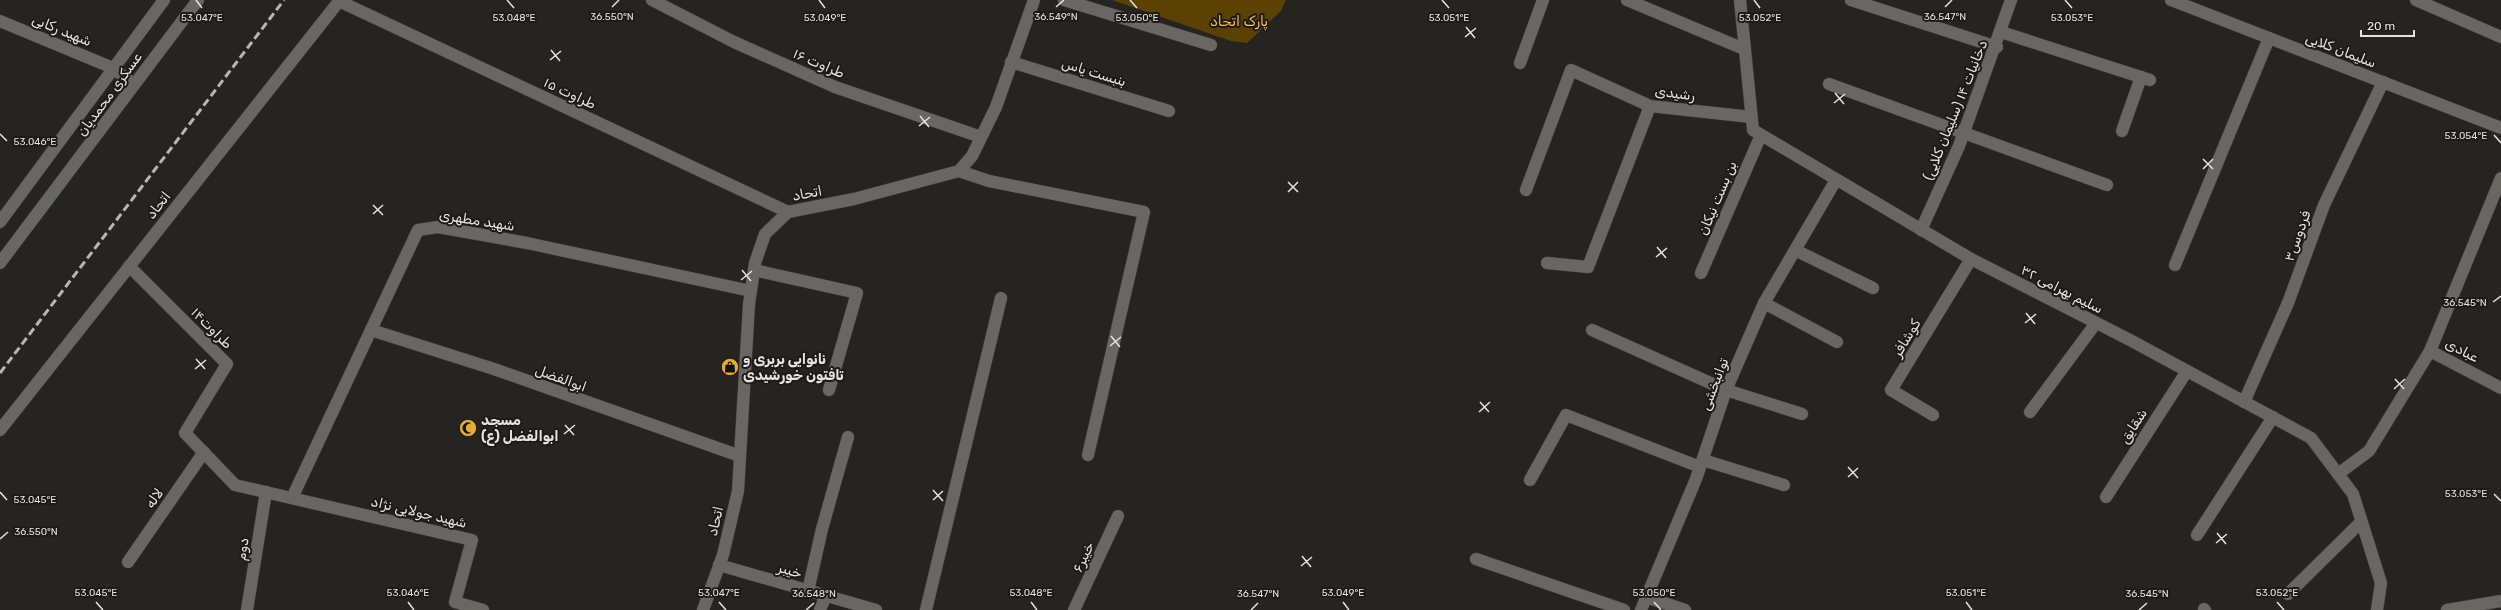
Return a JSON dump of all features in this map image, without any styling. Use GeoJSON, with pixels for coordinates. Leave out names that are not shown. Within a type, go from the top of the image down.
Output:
{"type":"FeatureCollection","features":[{"type":"Feature","properties":{"kind":"street","name":"عسکری محمدیان"},"geometry":{"type":"LineString","coordinates":[[0,222],[78,119],[112,68],[164,0]]}},
{"type":"Feature","properties":{"kind":"street","name":"عسکری محمدیان"},"geometry":{"type":"LineString","coordinates":[[0,263],[102,130],[133,84],[198,0]]}},
{"type":"Feature","properties":{"kind":"street","name":"طراوت ۱۶"},"geometry":{"type":"LineString","coordinates":[[652,0],[734,42],[834,87],[981,137]]}},
{"type":"Feature","properties":{"kind":"street"},"geometry":{"type":"LineString","coordinates":[[1034,0],[996,107],[972,156],[959,171],[989,181],[1144,212],[1088,455]]}},
{"type":"Feature","properties":{"kind":"street"},"geometry":{"type":"LineString","coordinates":[[1064,0],[1211,45]]}},
{"type":"Feature","properties":{"kind":"street"},"geometry":{"type":"LineString","coordinates":[[1520,63],[1543,0]]}},
{"type":"Feature","properties":{"kind":"street"},"geometry":{"type":"LineString","coordinates":[[1627,0],[1744,50]]}},
{"type":"Feature","properties":{"kind":"street","name":"سلیم بهرامی ۳۲"},"geometry":{"type":"LineString","coordinates":[[1740,0],[1753,130],[1971,260],[2096,323],[2311,438],[2353,494],[2381,583],[2377,610]]}},
{"type":"Feature","properties":{"kind":"street"},"geometry":{"type":"LineString","coordinates":[[1851,0],[1997,47]]}},
{"type":"Feature","properties":{"kind":"street","name":"دخانیات ۱۴ (سلیمان کلایی)"},"geometry":{"type":"LineString","coordinates":[[1921,230],[1964,134],[1997,47],[2011,0]]}},
{"type":"Feature","properties":{"kind":"street","name":"سلیمان کلایی"},"geometry":{"type":"LineString","coordinates":[[2171,0],[2501,128]]}},
{"type":"Feature","properties":{"kind":"street"},"geometry":{"type":"LineString","coordinates":[[2416,0],[2501,37]]}},
{"type":"Feature","properties":{"kind":"street","name":"طراوت ۱۵"},"geometry":{"type":"LineString","coordinates":[[340,1],[788,212]]}},
{"type":"Feature","properties":{"kind":"street","name":"اتحاد"},"geometry":{"type":"LineString","coordinates":[[0,430],[340,1]]}},
{"type":"Feature","properties":{"kind":"street","name":"شهید رکابی"},"geometry":{"type":"LineString","coordinates":[[0,21],[112,68],[133,84]]}},
{"type":"Feature","properties":{"kind":"street"},"geometry":{"type":"LineString","coordinates":[[2001,32],[2146,78],[2122,131]]}},
{"type":"Feature","properties":{"kind":"street"},"geometry":{"type":"LineString","coordinates":[[2175,265],[2269,38]]}},
{"type":"Feature","properties":{"kind":"street","name":"بنبست یاس"},"geometry":{"type":"LineString","coordinates":[[1011,62],[1169,110]]}},
{"type":"Feature","properties":{"kind":"street","name":"رشیدی"},"geometry":{"type":"LineString","coordinates":[[1526,190],[1571,70],[1650,106],[1751,117]]}},
{"type":"Feature","properties":{"kind":"street","name":"فردوس۳"},"geometry":{"type":"LineString","coordinates":[[2244,402],[2288,303],[2324,205],[2383,82]]}},
{"type":"Feature","properties":{"kind":"street"},"geometry":{"type":"LineString","coordinates":[[1829,84],[2107,185]]}},
{"type":"Feature","properties":{"kind":"street"},"geometry":{"type":"LineString","coordinates":[[1547,263],[1588,267],[1650,106]]}},
{"type":"Feature","properties":{"kind":"street","name":"بن بست نیکان"},"geometry":{"type":"LineString","coordinates":[[1701,273],[1761,135]]}},
{"type":"Feature","properties":{"kind":"street","name":"اتحاد"},"geometry":{"type":"LineString","coordinates":[[703,610],[719,565],[738,491],[751,291],[754,270],[765,234],[788,212],[854,199],[959,171]]}},
{"type":"Feature","properties":{"kind":"street"},"geometry":{"type":"LineString","coordinates":[[2338,474],[2369,451],[2430,351],[2501,178]]}},
{"type":"Feature","properties":{"kind":"street","name":"توانبخشی"},"geometry":{"type":"LineString","coordinates":[[1641,610],[1701,463],[1726,390],[1764,303],[1836,180]]}},
{"type":"Feature","properties":{"kind":"street","name":"شهید مطهری"},"geometry":{"type":"LineString","coordinates":[[292,498],[418,230],[438,227],[527,243],[751,291]]}},
{"type":"Feature","properties":{"kind":"street"},"geometry":{"type":"LineString","coordinates":[[1795,250],[1873,288]]}},
{"type":"Feature","properties":{"kind":"street","name":"کوشافر"},"geometry":{"type":"LineString","coordinates":[[1933,415],[1891,390],[1971,260]]}},
{"type":"Feature","properties":{"kind":"street","name":"طراوت۱۴"},"geometry":{"type":"LineString","coordinates":[[129,266],[227,364],[185,433],[235,485],[292,498]]}},
{"type":"Feature","properties":{"kind":"street"},"geometry":{"type":"LineString","coordinates":[[754,270],[858,293],[829,390]]}},
{"type":"Feature","properties":{"kind":"street"},"geometry":{"type":"LineString","coordinates":[[926,610],[1001,298]]}},
{"type":"Feature","properties":{"kind":"street"},"geometry":{"type":"LineString","coordinates":[[1764,303],[1837,342]]}},
{"type":"Feature","properties":{"kind":"street"},"geometry":{"type":"LineString","coordinates":[[2030,412],[2096,323]]}},
{"type":"Feature","properties":{"kind":"street","name":"ابوالفضل"},"geometry":{"type":"LineString","coordinates":[[371,330],[494,369],[740,456]]}},
{"type":"Feature","properties":{"kind":"street"},"geometry":{"type":"LineString","coordinates":[[1592,330],[1726,390],[1802,414]]}},
{"type":"Feature","properties":{"kind":"street","name":"عبادی"},"geometry":{"type":"LineString","coordinates":[[2430,351],[2501,388]]}},
{"type":"Feature","properties":{"kind":"street","name":"شقایق"},"geometry":{"type":"LineString","coordinates":[[2106,497],[2187,371]]}},
{"type":"Feature","properties":{"kind":"street"},"geometry":{"type":"LineString","coordinates":[[1530,480],[1566,415],[1701,463],[1784,485]]}},
{"type":"Feature","properties":{"kind":"street"},"geometry":{"type":"LineString","coordinates":[[2197,535],[2273,417]]}},
{"type":"Feature","properties":{"kind":"street"},"geometry":{"type":"LineString","coordinates":[[808,591],[822,529],[848,437]]}},
{"type":"Feature","properties":{"kind":"street","name":"لاله"},"geometry":{"type":"LineString","coordinates":[[128,562],[204,452]]}},
{"type":"Feature","properties":{"kind":"street","name":"دوم"},"geometry":{"type":"LineString","coordinates":[[247,610],[266,492]]}},
{"type":"Feature","properties":{"kind":"street","name":"شهید جولایی نژاد"},"geometry":{"type":"LineString","coordinates":[[292,498],[472,540],[455,602],[483,610]]}},
{"type":"Feature","properties":{"kind":"street","name":"خیبر۶"},"geometry":{"type":"LineString","coordinates":[[1074,610],[1118,516]]}},
{"type":"Feature","properties":{"kind":"street"},"geometry":{"type":"LineString","coordinates":[[2288,594],[2361,522]]}},
{"type":"Feature","properties":{"kind":"street"},"geometry":{"type":"LineString","coordinates":[[1476,559],[1624,610]]}},
{"type":"Feature","properties":{"kind":"street","name":"خیبر"},"geometry":{"type":"LineString","coordinates":[[719,565],[876,610]]}},
{"type":"Feature","properties":{"kind":"street"},"geometry":{"type":"LineString","coordinates":[[820,610],[826,595]]}},
{"type":"Feature","properties":{"kind":"street"},"geometry":{"type":"LineString","coordinates":[[1646,597],[1686,610]]}},
{"type":"Feature","properties":{"kind":"street"},"geometry":{"type":"LineString","coordinates":[[2446,610],[2501,601]]}},
{"type":"Feature","properties":{"kind":"green space","name":"پارک اتحاد"},"geometry":{"type":"Polygon","coordinates":[[[1112,0],[1286,0],[1281,11],[1247,43],[1231,41],[1112,0]]]}},
{"type":"Feature","properties":{"kind":"railway"},"geometry":{"type":"LineString","coordinates":[[0,373],[284,0]]}},
{"type":"Feature","properties":{"kind":"place","name":"نانوایی بربری و تافتون خورشیدی"},"geometry":{"type":"Point","coordinates":[730,367]}},
{"type":"Feature","properties":{"kind":"place","name":"مسجد ابوالفضل (ع)"},"geometry":{"type":"Point","coordinates":[468,428]}}]}
